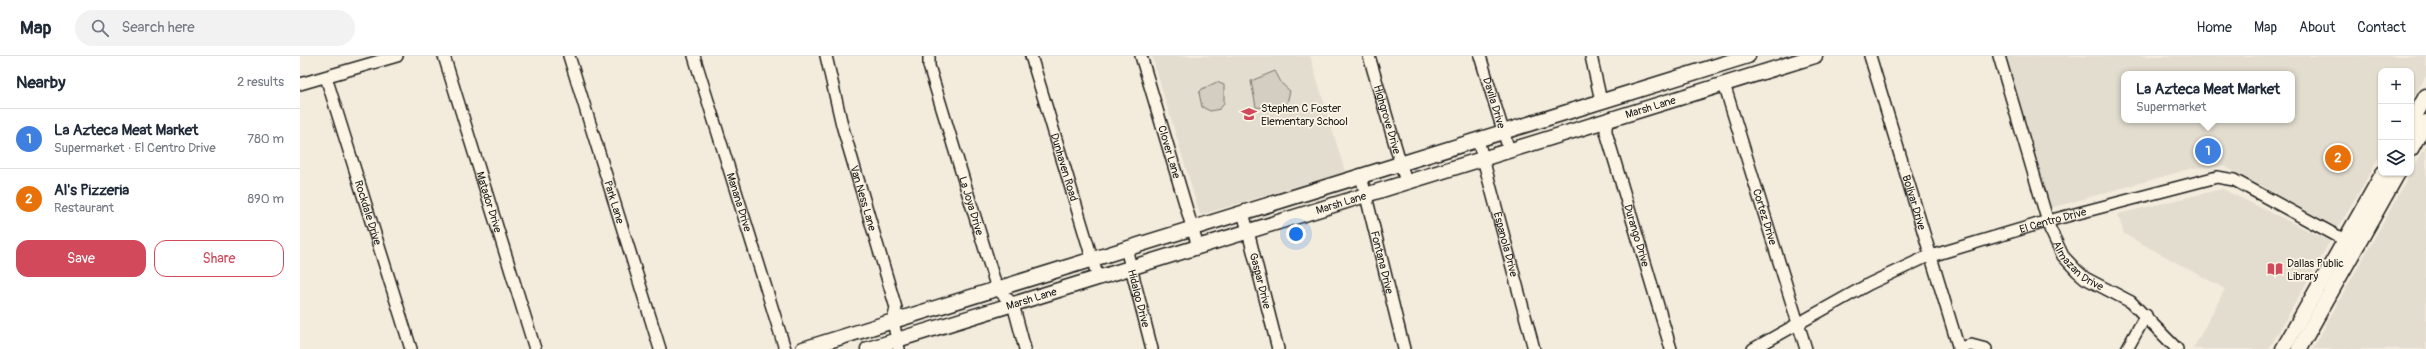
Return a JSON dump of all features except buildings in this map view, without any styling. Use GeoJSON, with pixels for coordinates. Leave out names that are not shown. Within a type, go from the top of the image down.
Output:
{"type":"FeatureCollection","features":[{"type":"Feature","properties":{"kind":"main road","name":"Marsh Lane"},"geometry":{"type":"LineString","coordinates":[[803,349],[1478,140],[1601,101],[1717,60],[1748,56]]}},
{"type":"Feature","properties":{"kind":"main road","name":"Marsh Lane"},"geometry":{"type":"LineString","coordinates":[[868,349],[898,344],[1013,304],[1815,56]]}},
{"type":"Feature","properties":{"kind":"main road"},"geometry":{"type":"LineString","coordinates":[[1717,60],[1724,84]]}},
{"type":"Feature","properties":{"kind":"main road"},"geometry":{"type":"LineString","coordinates":[[2414,118],[2426,96]]}},
{"type":"Feature","properties":{"kind":"main road"},"geometry":{"type":"LineString","coordinates":[[1601,101],[1606,120]]}},
{"type":"Feature","properties":{"kind":"main road"},"geometry":{"type":"LineString","coordinates":[[2414,144],[2426,122]]}},
{"type":"Feature","properties":{"kind":"main road"},"geometry":{"type":"LineString","coordinates":[[2283,349],[2381,176]]}},
{"type":"Feature","properties":{"kind":"main road"},"geometry":{"type":"LineString","coordinates":[[2299,349],[2358,247],[2396,176]]}},
{"type":"Feature","properties":{"kind":"street"},"geometry":{"type":"LineString","coordinates":[[300,84],[397,56]]}},
{"type":"Feature","properties":{"kind":"street","name":"Matador Drive"},"geometry":{"type":"LineString","coordinates":[[444,56],[535,349]]}},
{"type":"Feature","properties":{"kind":"street","name":"Park Lane"},"geometry":{"type":"LineString","coordinates":[[569,56],[660,349]]}},
{"type":"Feature","properties":{"kind":"street","name":"Manana Drive"},"geometry":{"type":"LineString","coordinates":[[694,56],[785,349]]}},
{"type":"Feature","properties":{"kind":"street","name":"Van Ness Lane"},"geometry":{"type":"LineString","coordinates":[[826,56],[842,125],[896,308],[893,321],[898,344]]}},
{"type":"Feature","properties":{"kind":"street","name":"La Joya Drive"},"geometry":{"type":"LineString","coordinates":[[929,56],[929,66],[997,289],[1013,304]]}},
{"type":"Feature","properties":{"kind":"street","name":"Dunhaven Road"},"geometry":{"type":"LineString","coordinates":[[1031,56],[1098,278]]}},
{"type":"Feature","properties":{"kind":"street","name":"Clover Lane"},"geometry":{"type":"LineString","coordinates":[[1141,56],[1198,247]]}},
{"type":"Feature","properties":{"kind":"street","name":"Highgrove Drive"},"geometry":{"type":"LineString","coordinates":[[1369,56],[1406,182]]}},
{"type":"Feature","properties":{"kind":"street","name":"Davila Drive"},"geometry":{"type":"LineString","coordinates":[[1480,56],[1509,150]]}},
{"type":"Feature","properties":{"kind":"street"},"geometry":{"type":"LineString","coordinates":[[1591,56],[1601,101]]}},
{"type":"Feature","properties":{"kind":"street","name":"Bolivar Drive"},"geometry":{"type":"LineString","coordinates":[[1870,56],[1958,348]]}},
{"type":"Feature","properties":{"kind":"street","name":"Almazan Drive"},"geometry":{"type":"LineString","coordinates":[[1999,56],[2056,245],[2063,256],[2086,278],[2131,302],[2146,315],[2177,349]]}},
{"type":"Feature","properties":{"kind":"street","name":"Rockdale Drive"},"geometry":{"type":"LineString","coordinates":[[326,77],[411,349]]}},
{"type":"Feature","properties":{"kind":"street","name":"Cortez Drive"},"geometry":{"type":"LineString","coordinates":[[1724,84],[1806,349]]}},
{"type":"Feature","properties":{"kind":"street","name":"Durango Drive"},"geometry":{"type":"LineString","coordinates":[[1606,120],[1606,132],[1671,349]]}},
{"type":"Feature","properties":{"kind":"street","name":"Espanola Drive"},"geometry":{"type":"LineString","coordinates":[[1478,140],[1534,349]]}},
{"type":"Feature","properties":{"kind":"street","name":"Fontana Drive"},"geometry":{"type":"LineString","coordinates":[[1361,176],[1404,349]]}},
{"type":"Feature","properties":{"kind":"street","name":"El Centro Drive"},"geometry":{"type":"LineString","coordinates":[[1753,349],[1884,277],[1930,256],[2048,221],[2211,178],[2226,177],[2358,247]]}},
{"type":"Feature","properties":{"kind":"street","name":"Gaspar Drive"},"geometry":{"type":"LineString","coordinates":[[1243,212],[1278,349]]}},
{"type":"Feature","properties":{"kind":"street","name":"Hidalgo Drive"},"geometry":{"type":"LineString","coordinates":[[1126,248],[1152,349]]}},
{"type":"Feature","properties":{"kind":"street"},"geometry":{"type":"LineString","coordinates":[[1013,304],[1024,349]]}},
{"type":"Feature","properties":{"kind":"street"},"geometry":{"type":"LineString","coordinates":[[2127,349],[2146,315]]}},
{"type":"Feature","properties":{"kind":"street"},"geometry":{"type":"LineString","coordinates":[[1958,348],[1971,346],[1986,349]]}},
{"type":"Feature","properties":{"kind":"shaded area","name":"Stephen C Foster Elementary School"},"geometry":{"type":"Polygon","coordinates":[[[1152,56],[1310,56],[1345,172],[1200,215],[1152,56]]]}},
{"type":"Feature","properties":{"kind":"shaded area"},"geometry":{"type":"Polygon","coordinates":[[[2005,56],[2426,56],[2426,76],[2414,97],[2414,68],[2378,68],[2378,159],[2338,228],[2224,166],[2193,168],[2051,208],[2005,56]]]}},
{"type":"Feature","properties":{"kind":"shaded area"},"geometry":{"type":"Polygon","coordinates":[[[1275,71],[1282,84],[1290,91],[1287,103],[1279,109],[1256,107],[1251,81],[1275,71]]]}},
{"type":"Feature","properties":{"kind":"shaded area"},"geometry":{"type":"Polygon","coordinates":[[[1217,82],[1224,85],[1224,103],[1220,109],[1210,111],[1202,107],[1199,93],[1202,89],[1217,82]]]}},
{"type":"Feature","properties":{"kind":"shaded area"},"geometry":{"type":"Polygon","coordinates":[[[2426,146],[2426,349],[2313,349],[2409,176],[2414,176],[2414,167],[2426,146]]]}},
{"type":"Feature","properties":{"kind":"shaded area"},"geometry":{"type":"Polygon","coordinates":[[[2222,189],[2330,241],[2269,349],[2193,349],[2225,289],[2124,234],[2118,214],[2222,189]]]}},
{"type":"Feature","properties":{"kind":"place","name":"Stephen C Foster Elementary School"},"geometry":{"type":"Point","coordinates":[1249,114]}},
{"type":"Feature","properties":{"kind":"place","name":"La Azteca Meat Market"},"geometry":{"type":"Point","coordinates":[2208,151]}},
{"type":"Feature","properties":{"kind":"place","name":"Al's Pizzeria"},"geometry":{"type":"Point","coordinates":[2338,158]}},
{"type":"Feature","properties":{"kind":"place","name":"Dallas Public Library"},"geometry":{"type":"Point","coordinates":[2275,269]}}]}
